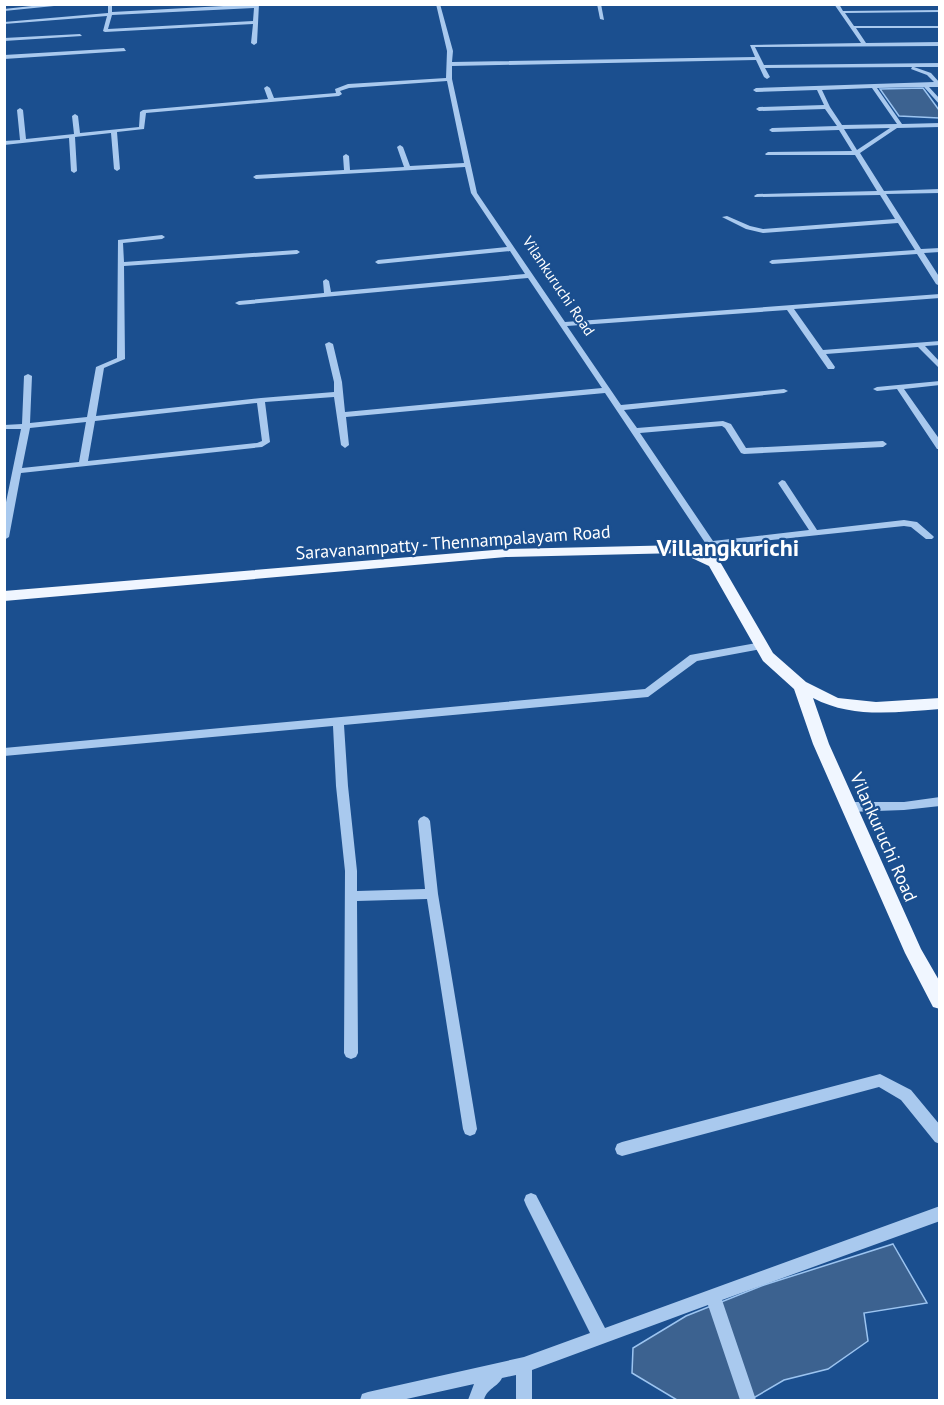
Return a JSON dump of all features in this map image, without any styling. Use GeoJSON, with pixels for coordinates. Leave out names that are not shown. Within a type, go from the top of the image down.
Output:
{"type":"FeatureCollection","features":[{"type":"Feature","properties":{"kind":"main road","name":"Saravanampatty - Thennampalayam Road"},"geometry":{"type":"LineString","coordinates":[[4,596],[506,553],[683,549],[714,562]]}},
{"type":"Feature","properties":{"kind":"main road"},"geometry":{"type":"LineString","coordinates":[[714,562],[768,657],[801,686],[835,703],[866,707],[939,703]]}},
{"type":"Feature","properties":{"kind":"main road","name":"Vilankuruchi Road"},"geometry":{"type":"LineString","coordinates":[[801,686],[820,744],[914,953],[939,1001]]}},
{"type":"Feature","properties":{"kind":"street"},"geometry":{"type":"LineString","coordinates":[[4,10],[72,4]]}},
{"type":"Feature","properties":{"kind":"street"},"geometry":{"type":"LineString","coordinates":[[110,4],[110,14],[105,31],[256,22]]}},
{"type":"Feature","properties":{"kind":"street","name":"Vilankuruchi Road"},"geometry":{"type":"LineString","coordinates":[[438,4],[451,63],[449,79],[474,193],[711,544],[714,562]]}},
{"type":"Feature","properties":{"kind":"street"},"geometry":{"type":"LineString","coordinates":[[599,4],[602,19]]}},
{"type":"Feature","properties":{"kind":"street"},"geometry":{"type":"LineString","coordinates":[[836,4],[864,44]]}},
{"type":"Feature","properties":{"kind":"street"},"geometry":{"type":"LineString","coordinates":[[4,23],[257,5],[254,43]]}},
{"type":"Feature","properties":{"kind":"street"},"geometry":{"type":"LineString","coordinates":[[841,12],[939,11]]}},
{"type":"Feature","properties":{"kind":"street"},"geometry":{"type":"LineString","coordinates":[[854,27],[939,27]]}},
{"type":"Feature","properties":{"kind":"street"},"geometry":{"type":"LineString","coordinates":[[4,40],[80,35]]}},
{"type":"Feature","properties":{"kind":"street"},"geometry":{"type":"LineString","coordinates":[[767,77],[762,68],[764,66],[757,58],[752,46],[939,44]]}},
{"type":"Feature","properties":{"kind":"street"},"geometry":{"type":"LineString","coordinates":[[4,57],[124,50]]}},
{"type":"Feature","properties":{"kind":"street"},"geometry":{"type":"LineString","coordinates":[[451,63],[757,58]]}},
{"type":"Feature","properties":{"kind":"street"},"geometry":{"type":"LineString","coordinates":[[901,65],[929,74],[937,83],[928,85]]}},
{"type":"Feature","properties":{"kind":"street"},"geometry":{"type":"LineString","coordinates":[[764,66],[939,65]]}},
{"type":"Feature","properties":{"kind":"street"},"geometry":{"type":"LineString","coordinates":[[4,143],[142,128],[143,112],[339,94],[337,90],[348,86],[449,79]]}},
{"type":"Feature","properties":{"kind":"street"},"geometry":{"type":"LineString","coordinates":[[928,85],[939,103]]}},
{"type":"Feature","properties":{"kind":"street"},"geometry":{"type":"LineString","coordinates":[[756,90],[939,85]]}},
{"type":"Feature","properties":{"kind":"street"},"geometry":{"type":"LineString","coordinates":[[873,86],[899,126]]}},
{"type":"Feature","properties":{"kind":"street"},"geometry":{"type":"LineString","coordinates":[[267,88],[272,100]]}},
{"type":"Feature","properties":{"kind":"street"},"geometry":{"type":"LineString","coordinates":[[819,88],[827,107],[939,284]]}},
{"type":"Feature","properties":{"kind":"street"},"geometry":{"type":"LineString","coordinates":[[759,109],[827,107]]}},
{"type":"Feature","properties":{"kind":"street"},"geometry":{"type":"LineString","coordinates":[[20,110],[23,141]]}},
{"type":"Feature","properties":{"kind":"street"},"geometry":{"type":"LineString","coordinates":[[74,171],[75,116]]}},
{"type":"Feature","properties":{"kind":"street"},"geometry":{"type":"LineString","coordinates":[[768,154],[856,153],[899,126]]}},
{"type":"Feature","properties":{"kind":"street"},"geometry":{"type":"LineString","coordinates":[[772,130],[938,127]]}},
{"type":"Feature","properties":{"kind":"street"},"geometry":{"type":"LineString","coordinates":[[114,131],[117,169]]}},
{"type":"Feature","properties":{"kind":"street"},"geometry":{"type":"LineString","coordinates":[[400,147],[406,168]]}},
{"type":"Feature","properties":{"kind":"street"},"geometry":{"type":"LineString","coordinates":[[345,156],[347,171]]}},
{"type":"Feature","properties":{"kind":"street"},"geometry":{"type":"LineString","coordinates":[[256,177],[468,165]]}},
{"type":"Feature","properties":{"kind":"street"},"geometry":{"type":"LineString","coordinates":[[758,196],[939,191]]}},
{"type":"Feature","properties":{"kind":"street"},"geometry":{"type":"LineString","coordinates":[[725,217],[748,228],[763,231],[899,221]]}},
{"type":"Feature","properties":{"kind":"street"},"geometry":{"type":"LineString","coordinates":[[83,465],[100,367],[121,359],[120,241],[162,237]]}},
{"type":"Feature","properties":{"kind":"street"},"geometry":{"type":"LineString","coordinates":[[378,262],[512,249]]}},
{"type":"Feature","properties":{"kind":"street"},"geometry":{"type":"LineString","coordinates":[[772,262],[939,250]]}},
{"type":"Feature","properties":{"kind":"street"},"geometry":{"type":"LineString","coordinates":[[120,264],[297,252]]}},
{"type":"Feature","properties":{"kind":"street"},"geometry":{"type":"LineString","coordinates":[[239,303],[530,276]]}},
{"type":"Feature","properties":{"kind":"street"},"geometry":{"type":"LineString","coordinates":[[326,281],[328,295]]}},
{"type":"Feature","properties":{"kind":"street"},"geometry":{"type":"LineString","coordinates":[[562,324],[939,296]]}},
{"type":"Feature","properties":{"kind":"street"},"geometry":{"type":"LineString","coordinates":[[788,306],[831,367]]}},
{"type":"Feature","properties":{"kind":"street"},"geometry":{"type":"LineString","coordinates":[[820,352],[939,343]]}},
{"type":"Feature","properties":{"kind":"street"},"geometry":{"type":"LineString","coordinates":[[329,344],[338,382],[345,445]]}},
{"type":"Feature","properties":{"kind":"street"},"geometry":{"type":"LineString","coordinates":[[920,345],[939,367]]}},
{"type":"Feature","properties":{"kind":"street"},"geometry":{"type":"LineString","coordinates":[[5,532],[26,426],[28,376]]}},
{"type":"Feature","properties":{"kind":"street"},"geometry":{"type":"LineString","coordinates":[[877,389],[939,383]]}},
{"type":"Feature","properties":{"kind":"street"},"geometry":{"type":"LineString","coordinates":[[899,387],[939,447]]}},
{"type":"Feature","properties":{"kind":"street"},"geometry":{"type":"LineString","coordinates":[[342,415],[606,390]]}},
{"type":"Feature","properties":{"kind":"street"},"geometry":{"type":"LineString","coordinates":[[619,408],[784,391]]}},
{"type":"Feature","properties":{"kind":"street"},"geometry":{"type":"LineString","coordinates":[[4,426],[26,426],[261,400],[338,394]]}},
{"type":"Feature","properties":{"kind":"street"},"geometry":{"type":"LineString","coordinates":[[4,477],[83,465],[259,445],[266,442],[261,400]]}},
{"type":"Feature","properties":{"kind":"street"},"geometry":{"type":"LineString","coordinates":[[634,431],[723,423],[728,426],[744,452],[883,444]]}},
{"type":"Feature","properties":{"kind":"street"},"geometry":{"type":"LineString","coordinates":[[782,483],[815,533]]}},
{"type":"Feature","properties":{"kind":"street"},"geometry":{"type":"LineString","coordinates":[[711,544],[904,523],[914,524],[928,537]]}},
{"type":"Feature","properties":{"kind":"street"},"geometry":{"type":"LineString","coordinates":[[4,752],[648,693],[694,658],[762,646]]}},
{"type":"Feature","properties":{"kind":"street"},"geometry":{"type":"LineString","coordinates":[[338,721],[351,871],[351,1053]]}},
{"type":"Feature","properties":{"kind":"street"},"geometry":{"type":"LineString","coordinates":[[849,807],[904,806],[939,801]]}},
{"type":"Feature","properties":{"kind":"street"},"geometry":{"type":"LineString","coordinates":[[424,821],[432,894],[470,1129]]}},
{"type":"Feature","properties":{"kind":"street"},"geometry":{"type":"LineString","coordinates":[[351,897],[432,894]]}},
{"type":"Feature","properties":{"kind":"street"},"geometry":{"type":"LineString","coordinates":[[622,1149],[880,1080],[906,1095],[939,1137]]}},
{"type":"Feature","properties":{"kind":"street"},"geometry":{"type":"LineString","coordinates":[[531,1200],[601,1337]]}},
{"type":"Feature","properties":{"kind":"street"},"geometry":{"type":"LineString","coordinates":[[476,1401],[477,1394],[488,1378],[939,1213]]}},
{"type":"Feature","properties":{"kind":"street"},"geometry":{"type":"LineString","coordinates":[[713,1296],[748,1401]]}},
{"type":"Feature","properties":{"kind":"street"},"geometry":{"type":"LineString","coordinates":[[368,1401],[524,1365]]}},
{"type":"Feature","properties":{"kind":"street"},"geometry":{"type":"LineString","coordinates":[[524,1365],[524,1401]]}},
{"type":"Feature","properties":{"kind":"water"},"geometry":{"type":"Polygon","coordinates":[[[923,88],[939,110],[939,118],[899,116],[880,89],[923,88]]]}},
{"type":"Feature","properties":{"kind":"water"},"geometry":{"type":"Polygon","coordinates":[[[893,1244],[927,1303],[864,1313],[868,1341],[828,1369],[784,1380],[750,1400],[677,1400],[632,1373],[633,1348],[686,1316],[764,1285],[893,1244]]]}},
{"type":"Feature","properties":{"kind":"district","name":"Villangkurichi"},"geometry":{"type":"Point","coordinates":[728,547]}}]}
